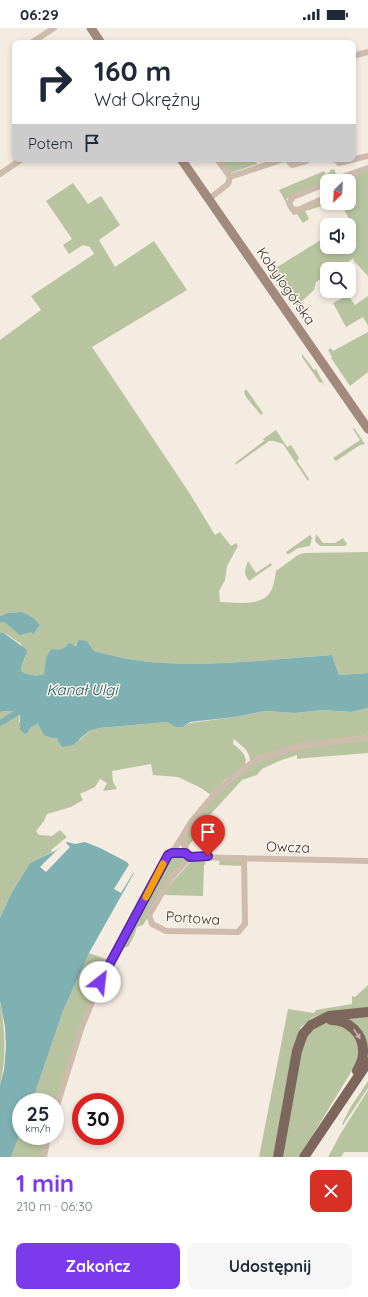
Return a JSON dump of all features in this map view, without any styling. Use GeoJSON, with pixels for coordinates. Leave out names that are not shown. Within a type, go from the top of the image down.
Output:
{"type":"FeatureCollection","features":[{"type":"Feature","properties":{"kind":"main road"},"geometry":{"type":"LineString","coordinates":[[278,1157],[298,1044],[306,1029],[315,1022],[329,1016],[368,1012]]}},
{"type":"Feature","properties":{"kind":"main road"},"geometry":{"type":"LineString","coordinates":[[324,1019],[335,1020],[347,1024],[356,1032],[362,1043],[363,1054],[361,1062],[345,1098]]}},
{"type":"Feature","properties":{"kind":"main road"},"geometry":{"type":"LineString","coordinates":[[312,1157],[317,1145],[368,1062]]}},
{"type":"Feature","properties":{"kind":"main road"},"geometry":{"type":"LineString","coordinates":[[304,1157],[317,1145],[368,1074]]}},
{"type":"Feature","properties":{"kind":"street"},"geometry":{"type":"LineString","coordinates":[[36,40],[54,28]]}},
{"type":"Feature","properties":{"kind":"street"},"geometry":{"type":"LineString","coordinates":[[91,28],[99,40]]}},
{"type":"Feature","properties":{"kind":"street"},"geometry":{"type":"LineString","coordinates":[[356,55],[368,52]]}},
{"type":"Feature","properties":{"kind":"street"},"geometry":{"type":"LineString","coordinates":[[356,159],[368,156]]}},
{"type":"Feature","properties":{"kind":"street"},"geometry":{"type":"LineString","coordinates":[[0,174],[18,162]]}},
{"type":"Feature","properties":{"kind":"street","name":"Kobylogórska"},"geometry":{"type":"LineString","coordinates":[[183,162],[368,429]]}},
{"type":"Feature","properties":{"kind":"street"},"geometry":{"type":"LineString","coordinates":[[219,162],[230,177]]}},
{"type":"Feature","properties":{"kind":"street"},"geometry":{"type":"LineString","coordinates":[[230,177],[276,162]]}},
{"type":"Feature","properties":{"kind":"street"},"geometry":{"type":"LineString","coordinates":[[288,162],[292,165],[302,162]]}},
{"type":"Feature","properties":{"kind":"street"},"geometry":{"type":"LineString","coordinates":[[341,174],[339,163],[343,162]]}},
{"type":"Feature","properties":{"kind":"street"},"geometry":{"type":"LineString","coordinates":[[354,174],[368,168]]}},
{"type":"Feature","properties":{"kind":"street"},"geometry":{"type":"LineString","coordinates":[[209,199],[228,184],[230,177]]}},
{"type":"Feature","properties":{"kind":"street"},"geometry":{"type":"LineString","coordinates":[[320,186],[293,197],[289,203],[292,209],[298,210],[320,200]]}},
{"type":"Feature","properties":{"kind":"street"},"geometry":{"type":"LineString","coordinates":[[61,1093],[81,1029],[100,982],[166,859],[172,853],[191,822],[212,797],[232,778],[257,759],[304,745],[368,738]]}},
{"type":"Feature","properties":{"kind":"street"},"geometry":{"type":"LineString","coordinates":[[183,835],[183,843],[190,857]]}},
{"type":"Feature","properties":{"kind":"street","name":"Owcza"},"geometry":{"type":"LineString","coordinates":[[172,853],[185,853],[190,857],[208,856],[368,861]]}},
{"type":"Feature","properties":{"kind":"street","name":"Portowa"},"geometry":{"type":"LineString","coordinates":[[190,857],[171,878],[149,915],[152,924],[166,931],[238,932],[245,924],[244,858]]}},
{"type":"Feature","properties":{"kind":"street"},"geometry":{"type":"LineString","coordinates":[[44,1157],[46,1145]]}},
{"type":"Feature","properties":{"kind":"green space"},"geometry":{"type":"Polygon","coordinates":[[[222,162],[256,162],[257,164],[231,173],[222,162]]]}},
{"type":"Feature","properties":{"kind":"green space"},"geometry":{"type":"Polygon","coordinates":[[[334,169],[336,174],[326,174],[330,172],[330,170],[334,169]]]}},
{"type":"Feature","properties":{"kind":"green space"},"geometry":{"type":"Polygon","coordinates":[[[368,170],[368,276],[353,260],[354,258],[348,262],[320,262],[320,280],[316,282],[314,290],[301,302],[297,295],[295,296],[300,303],[297,306],[293,303],[271,271],[320,240],[320,254],[356,254],[356,218],[348,218],[344,210],[356,210],[356,175],[368,170]]]}},
{"type":"Feature","properties":{"kind":"green space"},"geometry":{"type":"Polygon","coordinates":[[[324,171],[326,174],[320,174],[320,183],[286,199],[293,212],[320,202],[320,207],[305,211],[309,219],[303,223],[297,214],[293,215],[279,190],[324,171]]]}},
{"type":"Feature","properties":{"kind":"green space"},"geometry":{"type":"Polygon","coordinates":[[[73,183],[88,204],[101,196],[120,225],[99,240],[115,267],[154,241],[187,290],[92,347],[190,494],[215,535],[220,532],[231,546],[236,543],[238,546],[227,566],[225,580],[219,591],[220,602],[249,603],[263,599],[272,589],[276,571],[298,555],[304,553],[368,552],[368,673],[339,675],[332,655],[205,664],[146,662],[94,651],[87,641],[61,650],[52,649],[44,674],[32,675],[21,671],[21,666],[25,658],[21,644],[5,633],[0,633],[0,623],[4,622],[15,631],[23,633],[31,632],[33,635],[40,625],[31,617],[22,613],[17,612],[0,616],[0,340],[41,310],[31,296],[94,254],[90,247],[83,245],[69,254],[63,245],[72,239],[46,201],[73,183]]]}},
{"type":"Feature","properties":{"kind":"green space"},"geometry":{"type":"Polygon","coordinates":[[[368,296],[368,326],[363,317],[346,327],[333,303],[342,298],[350,298],[355,305],[368,296]]]}},
{"type":"Feature","properties":{"kind":"green space"},"geometry":{"type":"Polygon","coordinates":[[[368,332],[368,372],[350,386],[331,358],[332,357],[328,350],[331,348],[333,351],[368,332]]]}},
{"type":"Feature","properties":{"kind":"green space"},"geometry":{"type":"Polygon","coordinates":[[[302,354],[314,370],[316,369],[325,386],[322,382],[320,383],[302,357],[302,354]]]}},
{"type":"Feature","properties":{"kind":"green space"},"geometry":{"type":"Polygon","coordinates":[[[246,389],[263,413],[261,415],[246,397],[244,392],[246,389]]]}},
{"type":"Feature","properties":{"kind":"green space"},"geometry":{"type":"Polygon","coordinates":[[[354,428],[365,444],[360,445],[336,461],[333,458],[360,440],[353,429],[354,428]]]}},
{"type":"Feature","properties":{"kind":"green space"},"geometry":{"type":"Polygon","coordinates":[[[276,430],[287,447],[291,445],[299,458],[297,461],[309,479],[308,481],[283,444],[274,441],[269,441],[234,466],[236,464],[235,463],[264,441],[263,439],[276,430]]]}},
{"type":"Feature","properties":{"kind":"green space"},"geometry":{"type":"Polygon","coordinates":[[[316,534],[323,543],[335,543],[343,538],[347,544],[345,546],[320,546],[315,541],[316,534]]]}},
{"type":"Feature","properties":{"kind":"green space"},"geometry":{"type":"Polygon","coordinates":[[[310,535],[312,538],[310,546],[298,548],[287,554],[286,552],[310,535]]]}},
{"type":"Feature","properties":{"kind":"green space"},"geometry":{"type":"Polygon","coordinates":[[[248,561],[256,573],[271,563],[272,565],[249,581],[245,571],[248,561]]]}},
{"type":"Feature","properties":{"kind":"green space"},"geometry":{"type":"Polygon","coordinates":[[[368,708],[368,735],[293,746],[250,761],[247,751],[234,739],[233,744],[239,748],[245,757],[246,763],[244,767],[225,780],[211,795],[201,788],[178,777],[153,775],[151,764],[112,771],[113,782],[117,789],[103,791],[107,783],[100,779],[95,787],[80,794],[83,800],[71,807],[47,814],[44,821],[36,831],[39,835],[52,836],[60,830],[67,837],[51,850],[52,852],[30,863],[12,892],[0,918],[1,711],[20,711],[19,722],[30,728],[38,724],[58,738],[80,740],[89,731],[100,728],[167,722],[175,727],[183,727],[190,723],[265,711],[295,713],[323,710],[351,712],[368,708]]]}},
{"type":"Feature","properties":{"kind":"green space"},"geometry":{"type":"Polygon","coordinates":[[[368,740],[368,753],[297,759],[297,755],[279,761],[262,769],[257,775],[242,780],[209,816],[188,847],[184,837],[191,822],[221,790],[256,763],[294,749],[368,740]]]}},
{"type":"Feature","properties":{"kind":"green space"},"geometry":{"type":"Polygon","coordinates":[[[172,856],[190,857],[171,878],[143,925],[137,927],[128,947],[120,948],[172,856]]]}},
{"type":"Feature","properties":{"kind":"green space"},"geometry":{"type":"Polygon","coordinates":[[[195,857],[206,858],[204,865],[203,896],[164,895],[173,881],[195,857]]]}},
{"type":"Feature","properties":{"kind":"green space"},"geometry":{"type":"Polygon","coordinates":[[[220,858],[244,860],[244,866],[219,865],[220,858]]]}},
{"type":"Feature","properties":{"kind":"green space"},"geometry":{"type":"Polygon","coordinates":[[[89,953],[108,960],[83,1019],[58,1093],[35,1093],[63,1011],[89,953]]]}},
{"type":"Feature","properties":{"kind":"green space"},"geometry":{"type":"Polygon","coordinates":[[[368,985],[368,1007],[320,1015],[312,1018],[301,1027],[293,1048],[273,1157],[259,1157],[288,1009],[314,1013],[316,1010],[352,1004],[352,996],[355,997],[368,985]]]}},
{"type":"Feature","properties":{"kind":"green space"},"geometry":{"type":"Polygon","coordinates":[[[0,1001],[3,1023],[4,1063],[0,1085],[0,1001]]]}},
{"type":"Feature","properties":{"kind":"green space"},"geometry":{"type":"Polygon","coordinates":[[[368,1015],[368,1049],[367,1051],[341,1018],[368,1015]]]}},
{"type":"Feature","properties":{"kind":"green space"},"geometry":{"type":"Polygon","coordinates":[[[326,1023],[339,1025],[348,1029],[354,1036],[360,1048],[353,1069],[298,1157],[282,1157],[303,1040],[315,1027],[326,1023]]]}},
{"type":"Feature","properties":{"kind":"green space"},"geometry":{"type":"Polygon","coordinates":[[[368,1081],[368,1088],[343,1125],[342,1124],[350,1108],[368,1081]]]}},
{"type":"Feature","properties":{"kind":"green space"},"geometry":{"type":"Polygon","coordinates":[[[368,1090],[368,1152],[344,1152],[341,1157],[328,1157],[341,1133],[368,1090]]]}},
{"type":"Feature","properties":{"kind":"green space"},"geometry":{"type":"Polygon","coordinates":[[[16,1145],[44,1145],[42,1157],[11,1157],[16,1145]]]}},
{"type":"Feature","properties":{"kind":"water"},"geometry":{"type":"Polygon","coordinates":[[[20,612],[36,620],[40,625],[33,635],[31,632],[20,635],[4,622],[0,623],[0,616],[8,613],[20,612]]]}},
{"type":"Feature","properties":{"kind":"water","name":"Kanał Ulgi"},"geometry":{"type":"Polygon","coordinates":[[[0,633],[4,633],[27,650],[21,671],[35,675],[44,674],[46,657],[52,649],[62,649],[69,643],[76,646],[79,640],[87,641],[94,651],[146,662],[206,664],[332,655],[339,675],[368,673],[368,708],[351,712],[323,710],[295,713],[265,711],[235,717],[190,722],[183,727],[175,727],[167,722],[100,728],[89,731],[73,745],[62,747],[58,741],[58,738],[52,738],[44,735],[38,724],[30,728],[25,734],[20,730],[20,711],[2,711],[0,713],[0,633]]]}},
{"type":"Feature","properties":{"kind":"water"},"geometry":{"type":"Polygon","coordinates":[[[67,842],[75,844],[85,842],[127,862],[134,873],[89,953],[63,1011],[35,1093],[12,1093],[12,1145],[16,1145],[11,1157],[0,1157],[0,1085],[4,1070],[6,1047],[5,1027],[0,1001],[0,918],[12,892],[30,863],[55,851],[67,842]]]}},
{"type":"Feature","properties":{"kind":"pier"},"geometry":{"type":"Polygon","coordinates":[[[65,842],[70,847],[46,872],[40,867],[65,842]]]}},
{"type":"Feature","properties":{"kind":"pier"},"geometry":{"type":"Polygon","coordinates":[[[130,863],[135,870],[121,893],[114,889],[130,863]]]}},
{"type":"Feature","properties":{"kind":"waterway","name":"Kanał Ulgi"},"geometry":{"type":"LineString","coordinates":[[0,723],[20,711],[27,711]]}},
{"type":"Feature","properties":{"kind":"slow traffic"},"geometry":{"type":"LineString","coordinates":[[146,897],[163,864]]}},
{"type":"Feature","properties":{"kind":"route"},"geometry":{"type":"LineString","coordinates":[[100,982],[168,855],[172,853],[185,853],[190,857],[208,856]]}}]}
